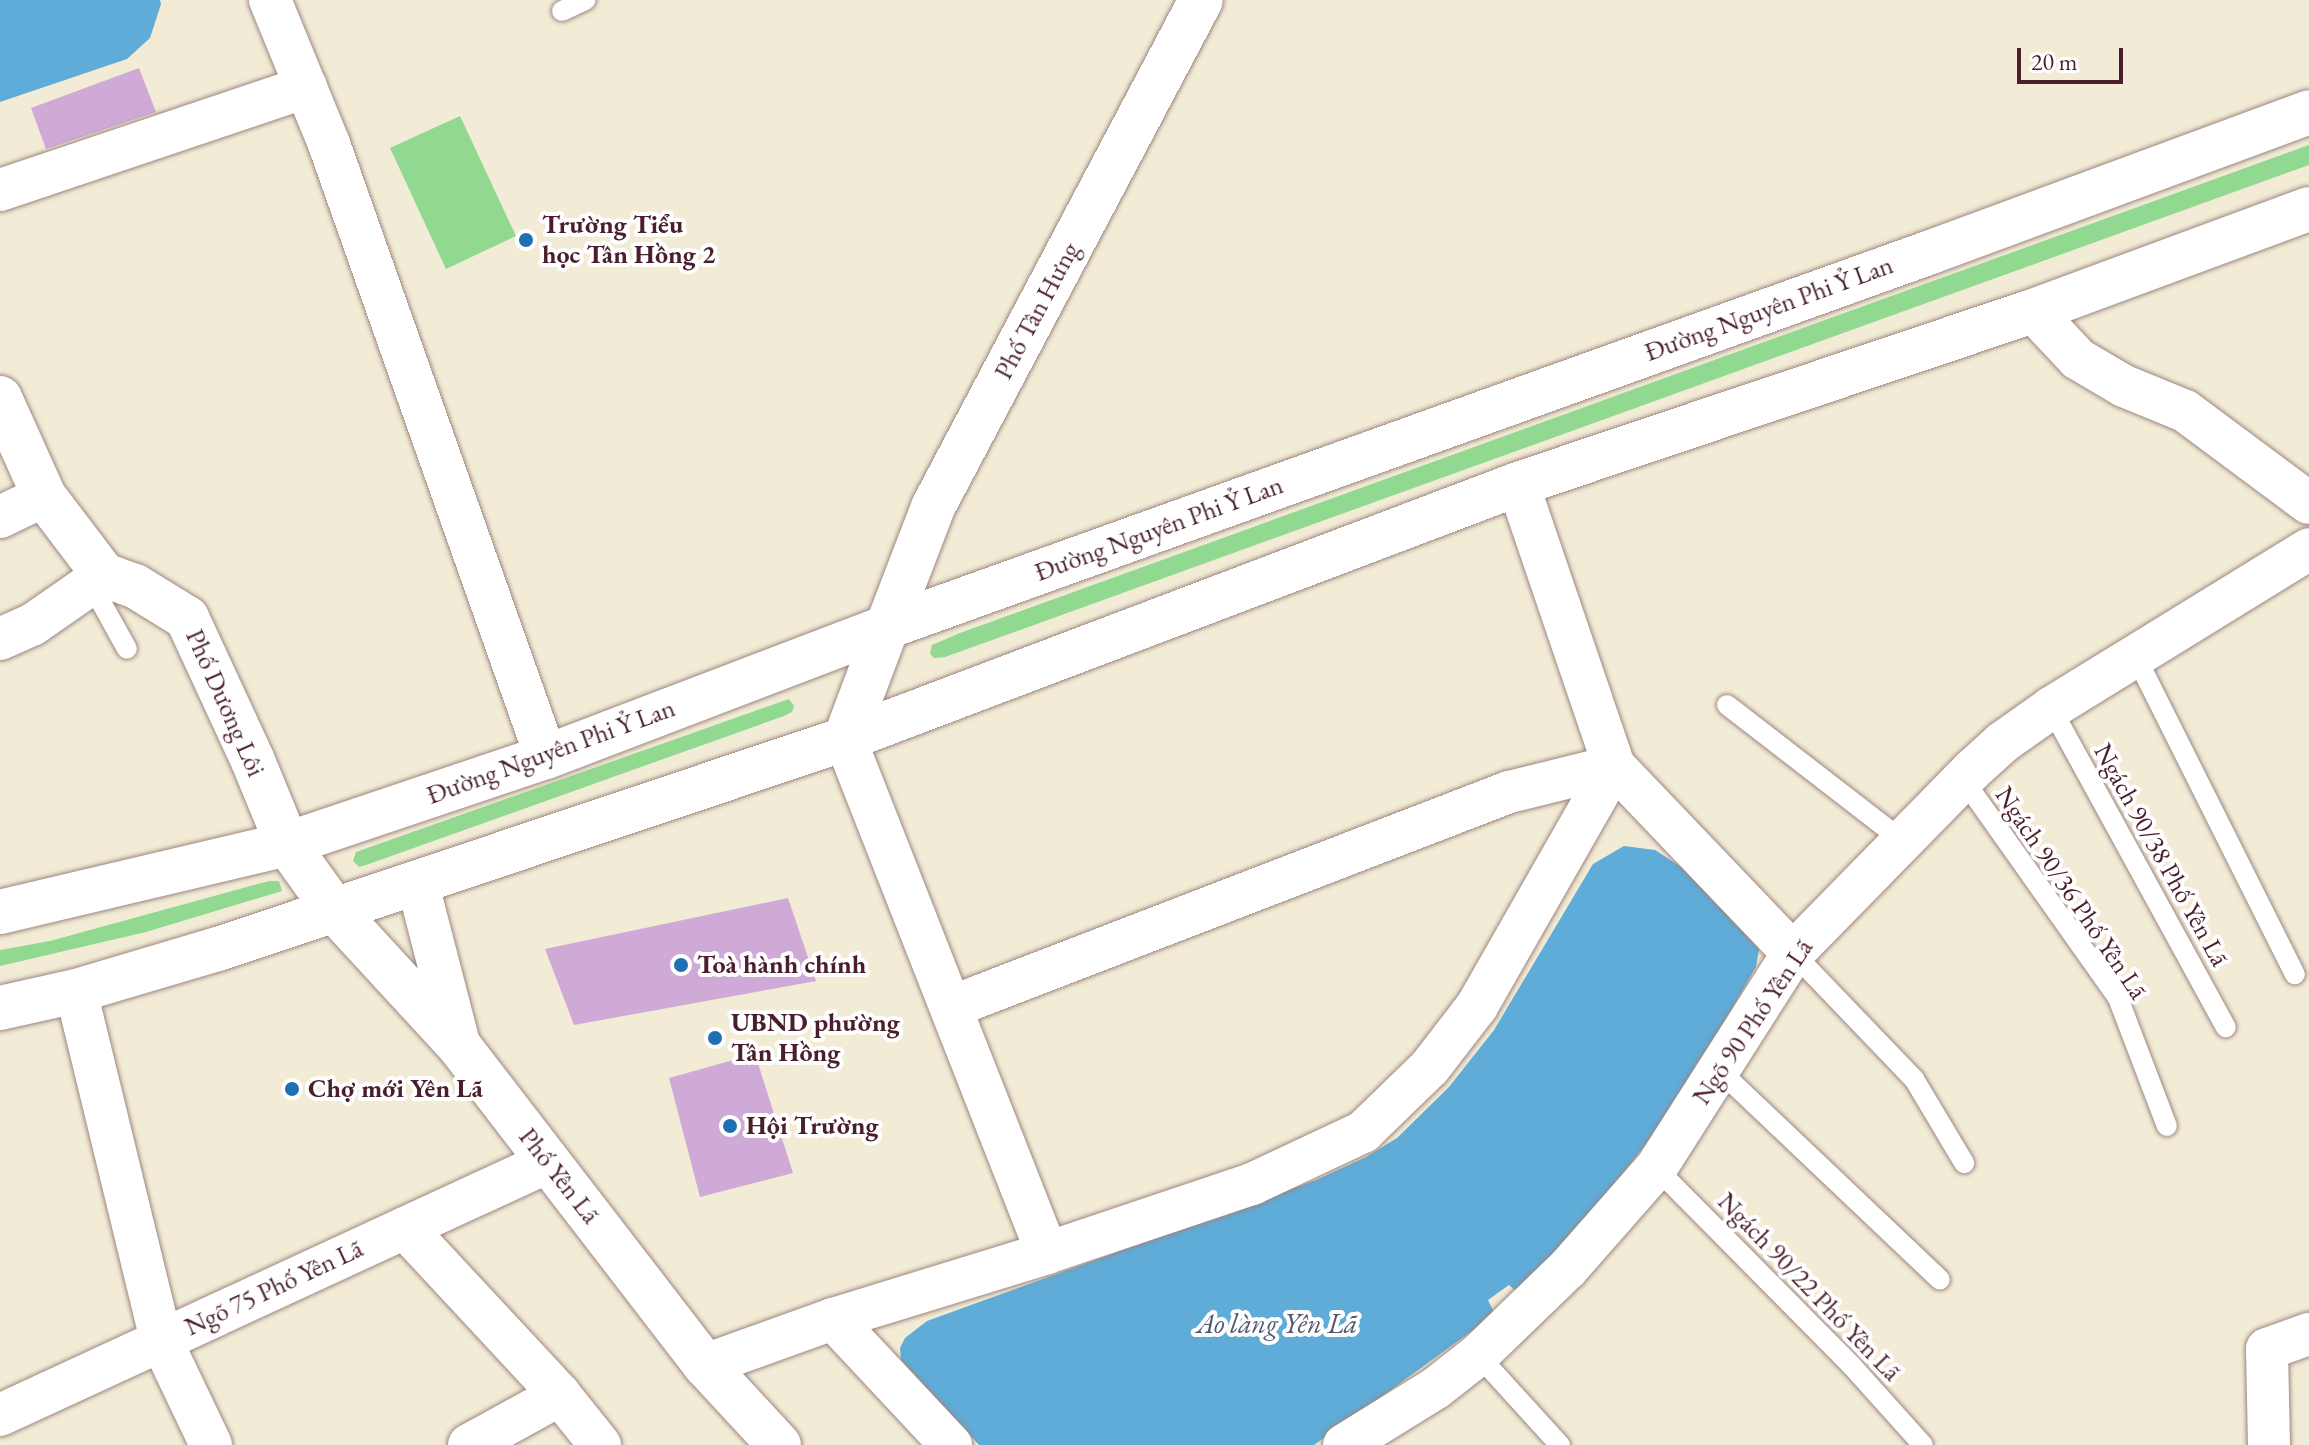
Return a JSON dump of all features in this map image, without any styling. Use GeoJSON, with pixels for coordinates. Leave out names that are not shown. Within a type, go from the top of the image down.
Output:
{"type":"FeatureCollection","features":[{"type":"Feature","properties":{"kind":"main road","name":"Phố Tân Hưng"},"geometry":{"type":"LineString","coordinates":[[845,739],[933,507],[1201,0]]}},
{"type":"Feature","properties":{"kind":"main road","name":"Đường Nguyên Phi Ỷ Lan"},"geometry":{"type":"LineString","coordinates":[[0,912],[287,844],[546,757],[887,627],[1931,252],[2309,112]]}},
{"type":"Feature","properties":{"kind":"main road"},"geometry":{"type":"LineString","coordinates":[[0,1008],[76,991],[418,885],[845,739],[1518,484],[2033,311],[2309,209]]}},
{"type":"Feature","properties":{"kind":"main road"},"geometry":{"type":"LineString","coordinates":[[0,398],[44,496],[98,580]]}},
{"type":"Feature","properties":{"kind":"main road","name":"Phố Dương Lôi"},"geometry":{"type":"LineString","coordinates":[[98,580],[135,586],[187,618],[253,761],[287,844],[335,911]]}},
{"type":"Feature","properties":{"kind":"main road","name":"Phố Yên Lã"},"geometry":{"type":"LineString","coordinates":[[335,911],[460,1047],[705,1365],[779,1445]]}},
{"type":"Feature","properties":{"kind":"street"},"geometry":{"type":"LineString","coordinates":[[270,0],[306,87],[546,757]]}},
{"type":"Feature","properties":{"kind":"street"},"geometry":{"type":"LineString","coordinates":[[0,190],[306,87]]}},
{"type":"Feature","properties":{"kind":"street"},"geometry":{"type":"LineString","coordinates":[[2033,311],[2078,359],[2124,386],[2185,411],[2309,503]]}},
{"type":"Feature","properties":{"kind":"street"},"geometry":{"type":"LineString","coordinates":[[1518,484],[1614,766],[1793,953]]}},
{"type":"Feature","properties":{"kind":"street"},"geometry":{"type":"LineString","coordinates":[[0,517],[44,496]]}},
{"type":"Feature","properties":{"kind":"street","name":"Ngõ 90 Phố Yên Lã"},"geometry":{"type":"LineString","coordinates":[[1344,1445],[1436,1388],[1478,1355],[1568,1268],[1656,1168],[1793,953],[1963,779],[2003,742],[2051,708],[2309,549]]}},
{"type":"Feature","properties":{"kind":"street"},"geometry":{"type":"LineString","coordinates":[[0,639],[32,625],[98,580]]}},
{"type":"Feature","properties":{"kind":"street"},"geometry":{"type":"LineString","coordinates":[[845,739],[1047,1253]]}},
{"type":"Feature","properties":{"kind":"street"},"geometry":{"type":"LineString","coordinates":[[951,1007],[1509,792],[1614,766]]}},
{"type":"Feature","properties":{"kind":"street"},"geometry":{"type":"LineString","coordinates":[[705,1365],[833,1319],[1047,1253],[1252,1184],[1363,1132],[1430,1067],[1477,1006],[1614,766]]}},
{"type":"Feature","properties":{"kind":"street"},"geometry":{"type":"LineString","coordinates":[[418,885],[460,1047]]}},
{"type":"Feature","properties":{"kind":"street"},"geometry":{"type":"LineString","coordinates":[[76,991],[161,1340],[211,1445]]}},
{"type":"Feature","properties":{"kind":"street","name":"Ngõ 75 Phố Yên Lã"},"geometry":{"type":"LineString","coordinates":[[0,1415],[548,1162]]}},
{"type":"Feature","properties":{"kind":"street"},"geometry":{"type":"LineString","coordinates":[[405,1228],[560,1395],[600,1445]]}},
{"type":"Feature","properties":{"kind":"street"},"geometry":{"type":"LineString","coordinates":[[833,1319],[951,1445]]}},
{"type":"Feature","properties":{"kind":"street"},"geometry":{"type":"LineString","coordinates":[[2269,1445],[2267,1349],[2309,1334]]}},
{"type":"Feature","properties":{"kind":"street"},"geometry":{"type":"LineString","coordinates":[[469,1445],[560,1395]]}},
{"type":"Feature","properties":{"kind":"lane"},"geometry":{"type":"LineString","coordinates":[[562,11],[586,0]]}},
{"type":"Feature","properties":{"kind":"lane"},"geometry":{"type":"LineString","coordinates":[[98,580],[127,649]]}},
{"type":"Feature","properties":{"kind":"lane"},"geometry":{"type":"LineString","coordinates":[[2135,655],[2295,974]]}},
{"type":"Feature","properties":{"kind":"lane"},"geometry":{"type":"LineString","coordinates":[[1727,705],[1903,841]]}},
{"type":"Feature","properties":{"kind":"lane","name":"Ngách 90/38 Phố Yên Lã"},"geometry":{"type":"LineString","coordinates":[[2051,708],[2226,1027]]}},
{"type":"Feature","properties":{"kind":"lane","name":"Ngách 90/36 Phố Yên Lã"},"geometry":{"type":"LineString","coordinates":[[1963,779],[2118,998],[2167,1126]]}},
{"type":"Feature","properties":{"kind":"lane"},"geometry":{"type":"LineString","coordinates":[[1793,953],[1914,1079],[1964,1163]]}},
{"type":"Feature","properties":{"kind":"lane"},"geometry":{"type":"LineString","coordinates":[[1720,1071],[1940,1280]]}},
{"type":"Feature","properties":{"kind":"lane","name":"Ngách 90/22 Phố Yên Lã"},"geometry":{"type":"LineString","coordinates":[[1656,1168],[1852,1366],[1923,1445]]}},
{"type":"Feature","properties":{"kind":"lane"},"geometry":{"type":"LineString","coordinates":[[1478,1355],[1560,1445]]}},
{"type":"Feature","properties":{"kind":"green space"},"geometry":{"type":"Polygon","coordinates":[[[460,116],[516,236],[446,269],[390,148],[460,116]]]}},
{"type":"Feature","properties":{"kind":"green space"},"geometry":{"type":"Polygon","coordinates":[[[2309,145],[2309,165],[945,657],[934,658],[930,654],[932,645],[960,633],[2309,145]]]}},
{"type":"Feature","properties":{"kind":"green space"},"geometry":{"type":"Polygon","coordinates":[[[789,699],[794,706],[792,712],[784,716],[366,865],[359,867],[353,861],[356,852],[789,699]]]}},
{"type":"Feature","properties":{"kind":"green space"},"geometry":{"type":"Polygon","coordinates":[[[269,881],[279,881],[282,891],[146,932],[0,966],[0,950],[50,941],[269,881]]]}},
{"type":"Feature","properties":{"kind":"water"},"geometry":{"type":"Polygon","coordinates":[[[0,0],[160,0],[161,4],[150,38],[127,59],[0,102],[0,0]]]}},
{"type":"Feature","properties":{"kind":"water","name":"Ao làng Yên Lã"},"geometry":{"type":"Polygon","coordinates":[[[1624,846],[1655,850],[1709,885],[1760,944],[1756,967],[1675,1107],[1569,1242],[1519,1294],[1509,1285],[1488,1300],[1495,1314],[1362,1411],[1314,1445],[979,1445],[901,1360],[900,1348],[905,1338],[927,1321],[1316,1180],[1366,1157],[1397,1138],[1449,1087],[1494,1030],[1593,864],[1624,846]]]}},
{"type":"Feature","properties":{"kind":"building"},"geometry":{"type":"Polygon","coordinates":[[[139,68],[156,112],[46,149],[31,108],[139,68]]]}},
{"type":"Feature","properties":{"kind":"building","name":"Toà hành chính"},"geometry":{"type":"Polygon","coordinates":[[[788,898],[816,981],[574,1025],[545,949],[788,898]]]}},
{"type":"Feature","properties":{"kind":"building","name":"Hội Trường"},"geometry":{"type":"Polygon","coordinates":[[[755,1054],[793,1173],[700,1197],[669,1078],[755,1054]]]}},
{"type":"Feature","properties":{"kind":"place","name":"Trường Tiểu học Tân Hồng 2"},"geometry":{"type":"Point","coordinates":[526,240]}},
{"type":"Feature","properties":{"kind":"place","name":"Toà hành chính"},"geometry":{"type":"Point","coordinates":[681,965]}},
{"type":"Feature","properties":{"kind":"place","name":"UBND phường Tân Hồng"},"geometry":{"type":"Point","coordinates":[715,1038]}},
{"type":"Feature","properties":{"kind":"place","name":"Chợ mới Yên Lã"},"geometry":{"type":"Point","coordinates":[292,1089]}},
{"type":"Feature","properties":{"kind":"place","name":"Hội Trường"},"geometry":{"type":"Point","coordinates":[730,1126]}}]}
